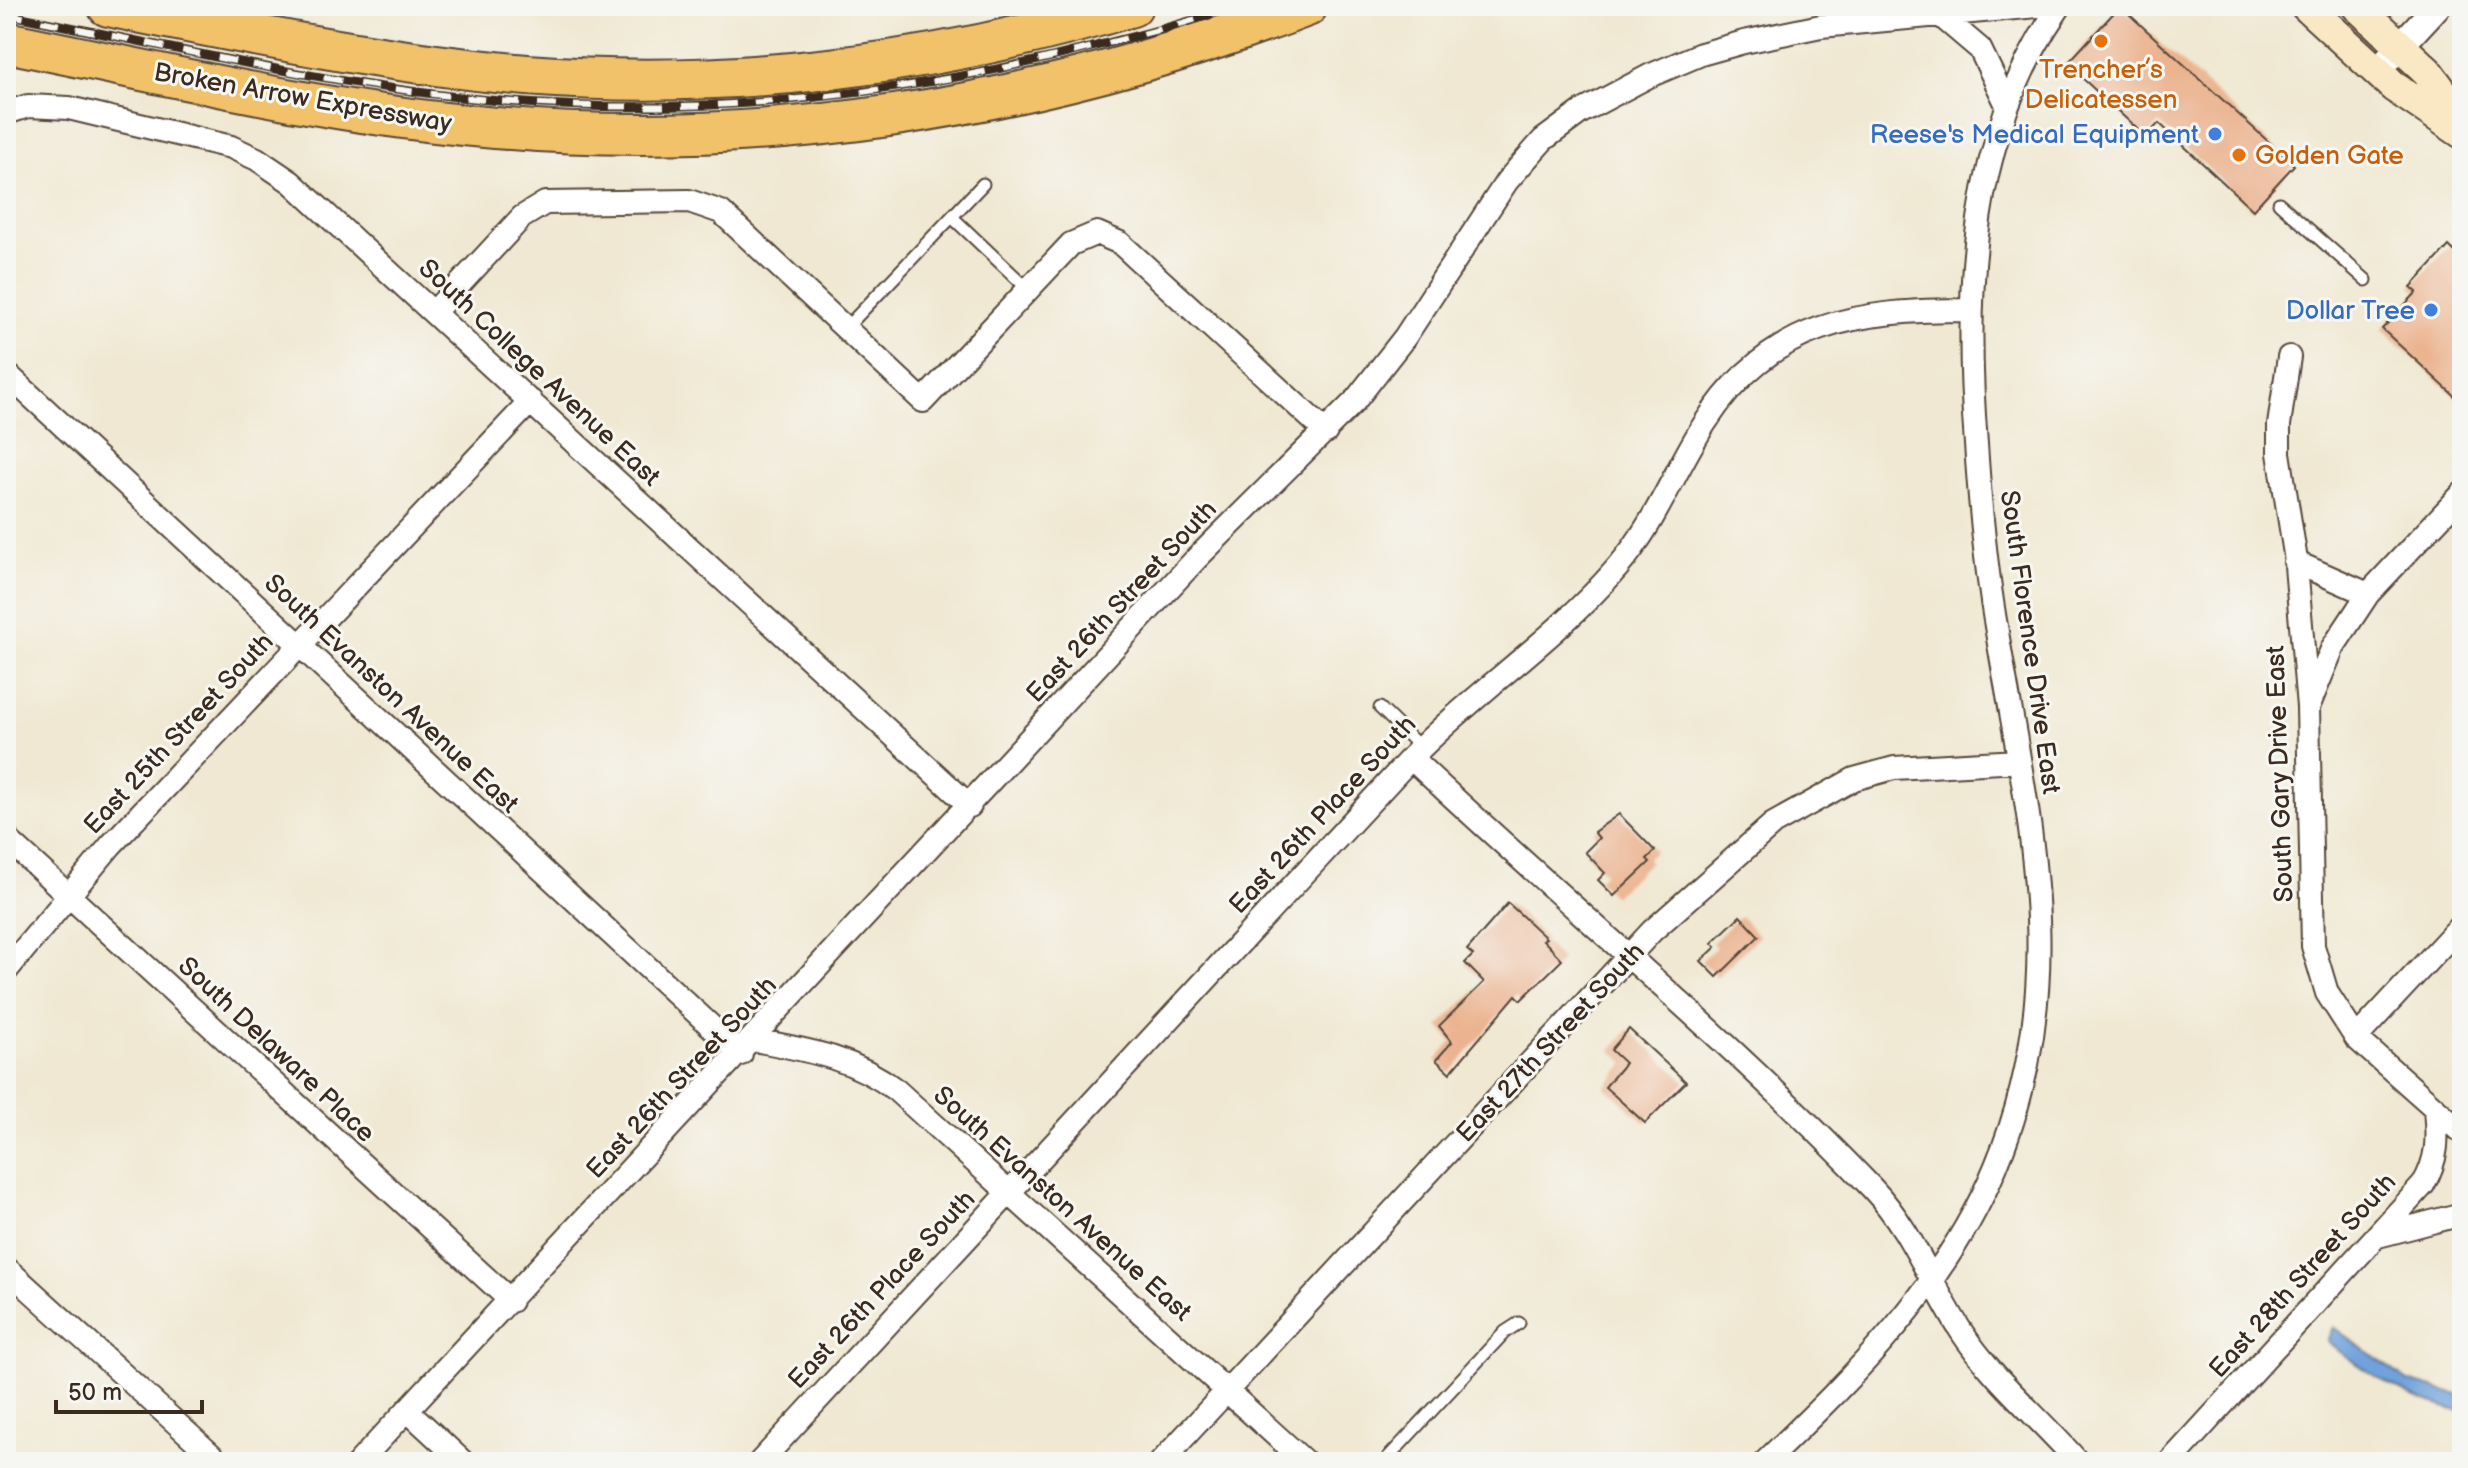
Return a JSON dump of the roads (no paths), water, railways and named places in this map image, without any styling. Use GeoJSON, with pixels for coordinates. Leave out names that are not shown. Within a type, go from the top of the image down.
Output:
{"type":"FeatureCollection","features":[{"type":"Feature","properties":{"kind":"highway","name":"Broken Arrow Expressway"},"geometry":{"type":"LineString","coordinates":[[108,6],[326,48],[439,65],[528,75],[659,79],[775,75],[876,63],[981,45],[1132,6]]}},
{"type":"Feature","properties":{"kind":"highway","name":"Broken Arrow Expressway"},"geometry":{"type":"LineString","coordinates":[[6,42],[367,113],[522,130],[690,134],[801,128],[992,100],[1103,74],[1210,42],[1307,6]]}},
{"type":"Feature","properties":{"kind":"main road"},"geometry":{"type":"LineString","coordinates":[[2306,6],[2394,87],[2462,133]]}},
{"type":"Feature","properties":{"kind":"main road"},"geometry":{"type":"LineString","coordinates":[[2357,6],[2427,71],[2462,118]]}},
{"type":"Feature","properties":{"kind":"street","name":"East 26th Street South"},"geometry":{"type":"LineString","coordinates":[[359,1462],[1229,524],[1326,432],[1405,337],[1507,181],[1543,140],[1581,112],[1649,76],[1701,54],[1744,42],[1821,26],[1944,12],[2037,6]]}},
{"type":"Feature","properties":{"kind":"street","name":"South Florence Drive East"},"geometry":{"type":"LineString","coordinates":[[1765,1462],[1879,1347],[1932,1282],[1974,1214],[1997,1165],[2026,1068],[2040,963],[2039,904],[1980,502],[1970,310],[1971,268],[1978,206],[2007,105],[2037,40],[2060,6]]}},
{"type":"Feature","properties":{"kind":"street"},"geometry":{"type":"LineString","coordinates":[[2377,71],[2437,6]]}},
{"type":"Feature","properties":{"kind":"street"},"geometry":{"type":"LineString","coordinates":[[1944,12],[1980,49],[2007,105]]}},
{"type":"Feature","properties":{"kind":"street","name":"South College Avenue East"},"geometry":{"type":"LineString","coordinates":[[7,112],[28,106],[69,108],[231,147],[257,159],[291,182],[970,806]]}},
{"type":"Feature","properties":{"kind":"street"},"geometry":{"type":"LineString","coordinates":[[434,312],[522,217],[545,203],[689,201],[721,212],[923,401],[1071,244],[1097,233],[1120,243],[1326,432]]}},
{"type":"Feature","properties":{"kind":"street","name":"East 26th Place South"},"geometry":{"type":"LineString","coordinates":[[760,1462],[1416,753],[1466,704],[1568,618],[1618,567],[1659,507],[1705,423],[1722,399],[1759,362],[1806,333],[1870,313],[1970,310]]}},
{"type":"Feature","properties":{"kind":"street","name":"South Gary Drive East"},"geometry":{"type":"LineString","coordinates":[[2289,357],[2279,425],[2279,453],[2295,562],[2308,707],[2313,946],[2327,993],[2356,1038],[2462,1132]]}},
{"type":"Feature","properties":{"kind":"street","name":"South Evanston Avenue East"},"geometry":{"type":"LineString","coordinates":[[6,373],[298,645],[747,1047],[815,1051],[875,1074],[1305,1462]]}},
{"type":"Feature","properties":{"kind":"street","name":"East 25th Street South"},"geometry":{"type":"LineString","coordinates":[[6,971],[67,895],[298,645],[531,401]]}},
{"type":"Feature","properties":{"kind":"street"},"geometry":{"type":"LineString","coordinates":[[2308,707],[2333,647],[2368,594],[2462,494]]}},
{"type":"Feature","properties":{"kind":"street"},"geometry":{"type":"LineString","coordinates":[[2295,562],[2368,594]]}},
{"type":"Feature","properties":{"kind":"street"},"geometry":{"type":"LineString","coordinates":[[1416,753],[1628,958],[1796,1112],[1872,1189],[1909,1233],[1932,1282],[1978,1355],[2078,1462]]}},
{"type":"Feature","properties":{"kind":"street","name":"East 27th Street South"},"geometry":{"type":"LineString","coordinates":[[1161,1462],[1628,958],[1714,873],[1773,824],[1817,796],[1854,779],[1894,768],[2019,761]]}},
{"type":"Feature","properties":{"kind":"street","name":"South Delaware Place"},"geometry":{"type":"LineString","coordinates":[[6,838],[511,1301]]}},
{"type":"Feature","properties":{"kind":"street"},"geometry":{"type":"LineString","coordinates":[[2356,1038],[2462,924]]}},
{"type":"Feature","properties":{"kind":"street","name":"East 28th Street South"},"geometry":{"type":"LineString","coordinates":[[2170,1462],[2423,1185],[2434,1166],[2439,1141],[2435,1110]]}},
{"type":"Feature","properties":{"kind":"street"},"geometry":{"type":"LineString","coordinates":[[2377,1236],[2462,1214]]}},
{"type":"Feature","properties":{"kind":"street"},"geometry":{"type":"LineString","coordinates":[[6,1268],[219,1462]]}},
{"type":"Feature","properties":{"kind":"street"},"geometry":{"type":"LineString","coordinates":[[407,1410],[463,1462]]}},
{"type":"Feature","properties":{"kind":"lane"},"geometry":{"type":"LineString","coordinates":[[845,329],[983,184]]}},
{"type":"Feature","properties":{"kind":"lane"},"geometry":{"type":"LineString","coordinates":[[2279,203],[2366,280]]}},
{"type":"Feature","properties":{"kind":"lane"},"geometry":{"type":"LineString","coordinates":[[952,217],[1029,290]]}},
{"type":"Feature","properties":{"kind":"lane"},"geometry":{"type":"LineString","coordinates":[[1380,708],[1416,753]]}},
{"type":"Feature","properties":{"kind":"lane"},"geometry":{"type":"LineString","coordinates":[[1384,1462],[1505,1332],[1519,1323]]}},
{"type":"Feature","properties":{"kind":"water"},"geometry":{"type":"Polygon","coordinates":[[[2333,1327],[2408,1381],[2462,1396],[2462,1412],[2390,1385],[2357,1364],[2327,1341],[2333,1327]]]}},
{"type":"Feature","properties":{"kind":"railway"},"geometry":{"type":"LineString","coordinates":[[6,14],[283,70],[394,89],[531,103],[694,106],[856,93],[937,81],[1096,46],[1234,6]]}},
{"type":"Feature","properties":{"kind":"place","name":"Trencher’s Delicatessen"},"geometry":{"type":"Point","coordinates":[2101,41]}},
{"type":"Feature","properties":{"kind":"place","name":"Reese's Medical Equipment"},"geometry":{"type":"Point","coordinates":[2215,134]}},
{"type":"Feature","properties":{"kind":"place","name":"Golden Gate"},"geometry":{"type":"Point","coordinates":[2239,155]}},
{"type":"Feature","properties":{"kind":"place","name":"Dollar Tree"},"geometry":{"type":"Point","coordinates":[2431,310]}}]}
